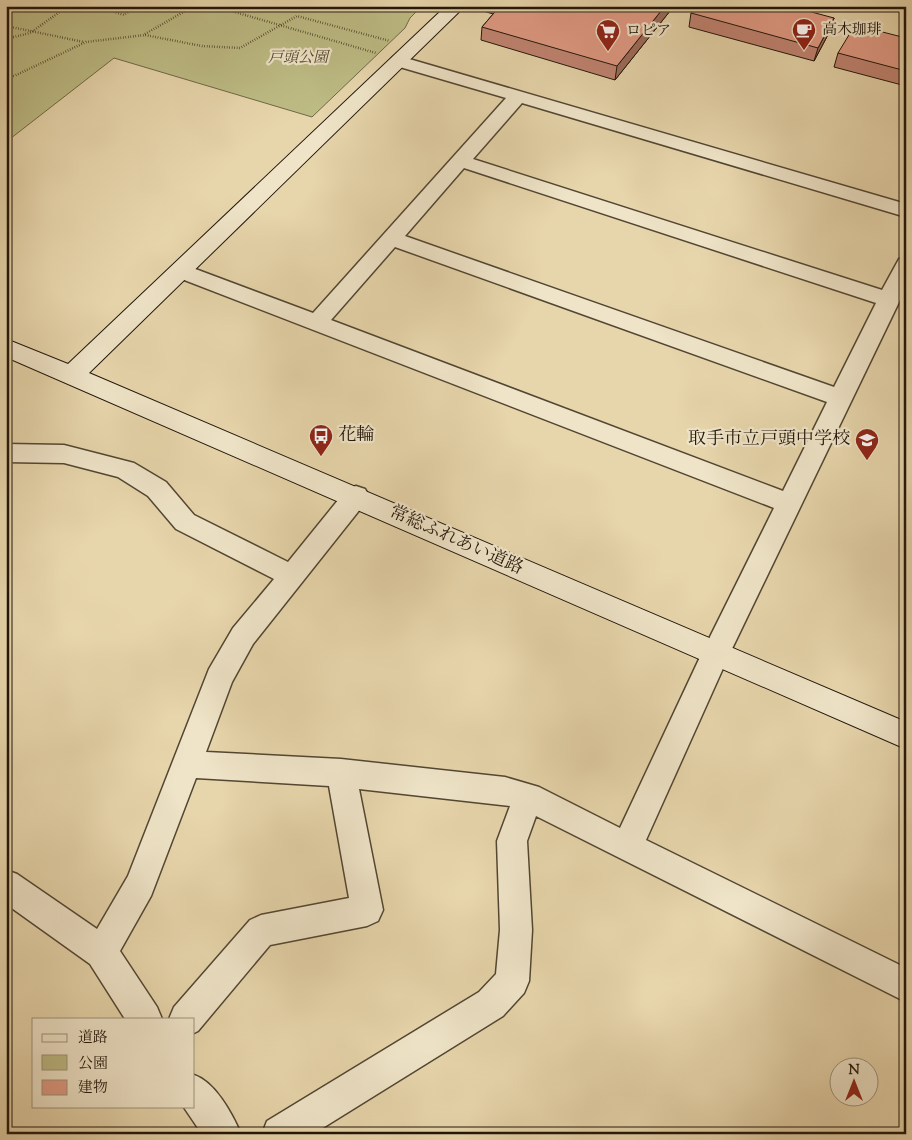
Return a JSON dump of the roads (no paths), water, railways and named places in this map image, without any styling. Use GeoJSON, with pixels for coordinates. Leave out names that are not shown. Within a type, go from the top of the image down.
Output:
{"type":"FeatureCollection","features":[{"type":"Feature","properties":{"kind":"street"},"geometry":{"type":"LineString","coordinates":[[72,375],[182,271],[390,58],[456,6]]}},
{"type":"Feature","properties":{"kind":"street"},"geometry":{"type":"LineString","coordinates":[[390,58],[906,211]]}},
{"type":"Feature","properties":{"kind":"street"},"geometry":{"type":"LineString","coordinates":[[317,322],[518,96]]}},
{"type":"Feature","properties":{"kind":"street"},"geometry":{"type":"LineString","coordinates":[[461,161],[889,300]]}},
{"type":"Feature","properties":{"kind":"street"},"geometry":{"type":"LineString","coordinates":[[391,238],[840,398]]}},
{"type":"Feature","properties":{"kind":"street"},"geometry":{"type":"LineString","coordinates":[[627,847],[715,655],[906,264]]}},
{"type":"Feature","properties":{"kind":"street"},"geometry":{"type":"LineString","coordinates":[[182,271],[790,504]]}},
{"type":"Feature","properties":{"kind":"street","name":"常総ふれあい道路"},"geometry":{"type":"LineString","coordinates":[[6,347],[356,496],[715,655],[906,736]]}},
{"type":"Feature","properties":{"kind":"street"},"geometry":{"type":"LineString","coordinates":[[6,453],[64,454],[125,470],[157,489],[184,522],[292,576]]}},
{"type":"Feature","properties":{"kind":"street"},"geometry":{"type":"LineString","coordinates":[[102,952],[140,884],[188,764],[219,678],[243,636],[356,496]]}},
{"type":"Feature","properties":{"kind":"street"},"geometry":{"type":"LineString","coordinates":[[188,764],[341,774],[505,792],[528,797],[906,986]]}},
{"type":"Feature","properties":{"kind":"street"},"geometry":{"type":"LineString","coordinates":[[187,1018],[261,931],[367,910],[341,774]]}},
{"type":"Feature","properties":{"kind":"street"},"geometry":{"type":"LineString","coordinates":[[280,1134],[491,1004],[512,980],[516,930],[512,842],[528,797]]}},
{"type":"Feature","properties":{"kind":"street"},"geometry":{"type":"LineString","coordinates":[[10,893],[102,952],[143,1018]]}},
{"type":"Feature","properties":{"kind":"street"},"geometry":{"type":"LineString","coordinates":[[195,1093],[223,1134]]}},
{"type":"Feature","properties":{"kind":"place","name":"高木珈琲"},"geometry":{"type":"Point","coordinates":[804,51]}},
{"type":"Feature","properties":{"kind":"place","name":"ロピア"},"geometry":{"type":"Point","coordinates":[608,52]}},
{"type":"Feature","properties":{"kind":"place","name":"花輪"},"geometry":{"type":"Point","coordinates":[321,457]}},
{"type":"Feature","properties":{"kind":"place","name":"取手市立戸頭中学校"},"geometry":{"type":"Point","coordinates":[867,461]}},
{"type":"Feature","properties":{"kind":"park label","name":"戸頭公園"},"geometry":{"type":"Point","coordinates":[298,58]}}]}
